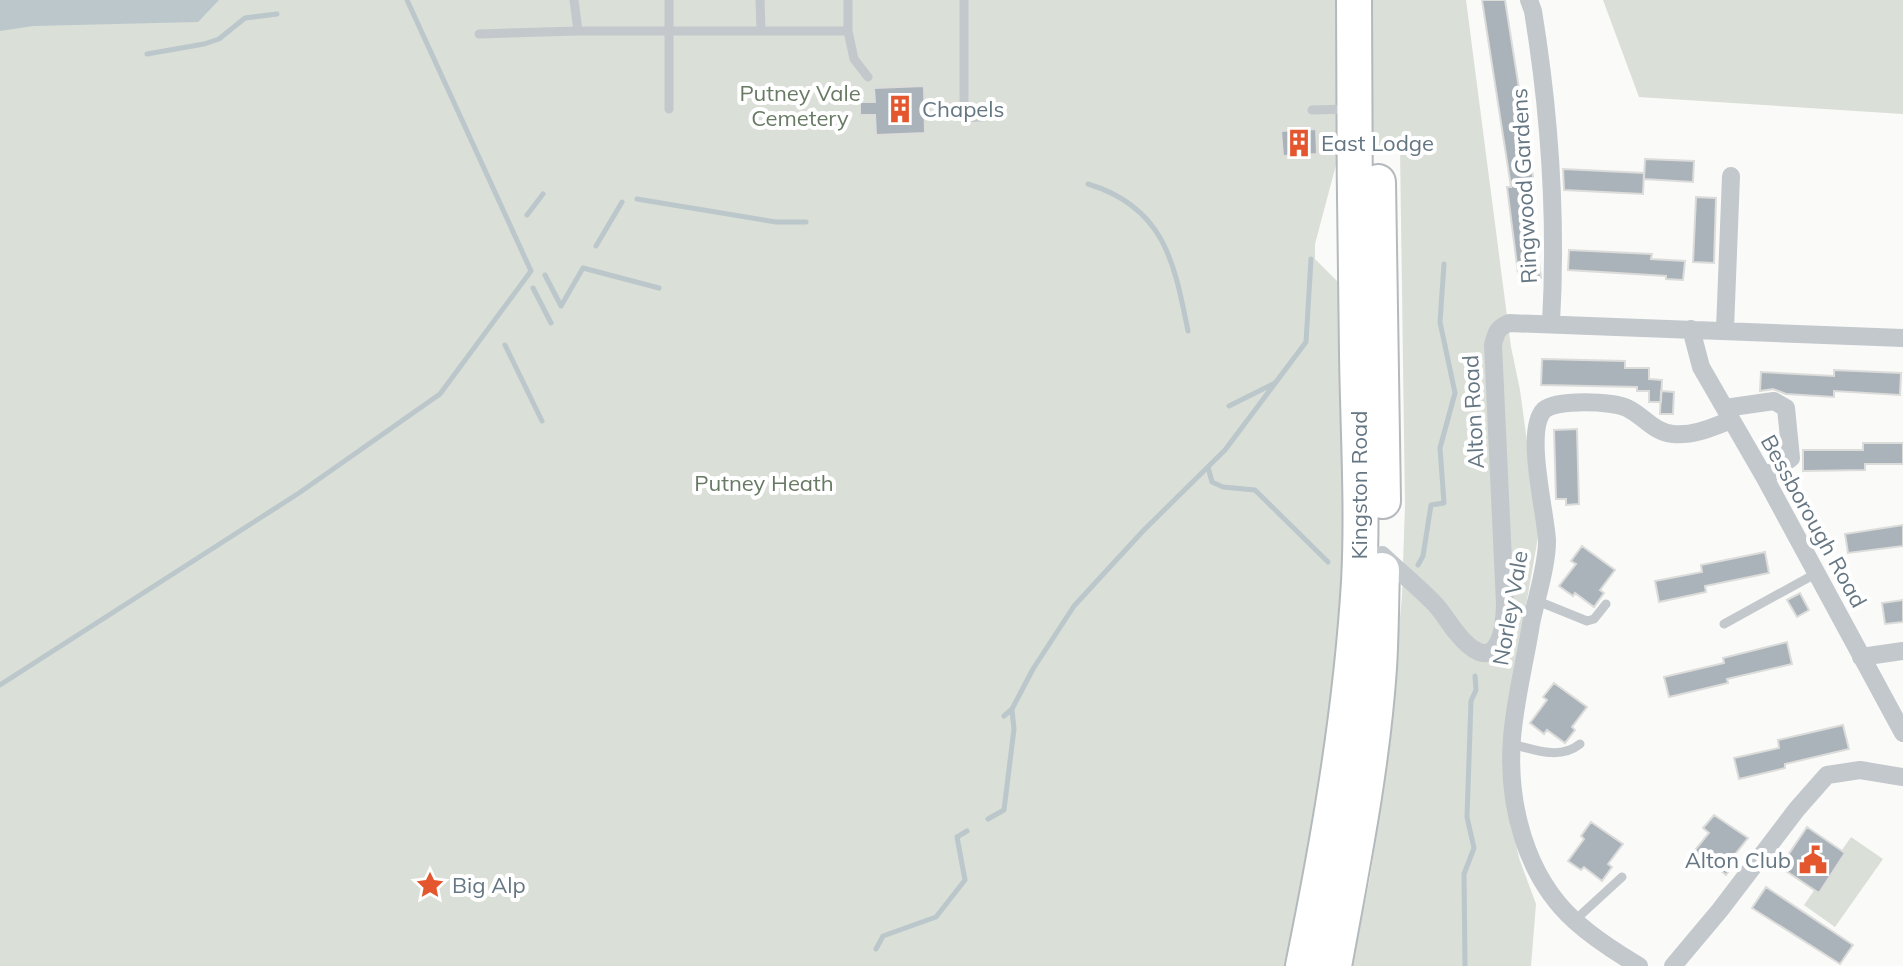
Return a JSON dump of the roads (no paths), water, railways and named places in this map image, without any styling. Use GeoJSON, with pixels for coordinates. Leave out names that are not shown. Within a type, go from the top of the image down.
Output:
{"type":"FeatureCollection","features":[{"type":"Feature","properties":{"kind":"highway","name":"Kingston Road"},"geometry":{"type":"LineString","coordinates":[[1303,966],[1343,752],[1359,580],[1361,516],[1354,0]]}},
{"type":"Feature","properties":{"kind":"highway","name":"Kingston Road"},"geometry":{"type":"LineString","coordinates":[[1334,966],[1361,820],[1379,668],[1383,459],[1374,0]]}},
{"type":"Feature","properties":{"kind":"street","name":"Ringwood Gardens"},"geometry":{"type":"LineString","coordinates":[[1529,0],[1537,34],[1550,133],[1555,261],[1551,323]]}},
{"type":"Feature","properties":{"kind":"street"},"geometry":{"type":"LineString","coordinates":[[1725,329],[1731,176]]}},
{"type":"Feature","properties":{"kind":"street","name":"Alton Road"},"geometry":{"type":"LineString","coordinates":[[1382,555],[1435,603],[1453,629],[1473,648],[1484,653],[1499,644],[1505,629],[1505,604],[1493,345],[1500,326],[1509,323],[1551,323],[1903,338]]}},
{"type":"Feature","properties":{"kind":"street","name":"Bessborough Road"},"geometry":{"type":"LineString","coordinates":[[1691,329],[1701,367],[1903,733]]}},
{"type":"Feature","properties":{"kind":"street"},"geometry":{"type":"LineString","coordinates":[[1728,414],[1774,401],[1786,408],[1791,458],[1765,478]]}},
{"type":"Feature","properties":{"kind":"street","name":"Norley Vale"},"geometry":{"type":"LineString","coordinates":[[1639,966],[1574,921],[1550,893],[1532,861],[1513,801],[1512,744],[1547,542],[1537,471],[1537,423],[1545,409],[1559,403],[1601,403],[1625,407],[1654,428],[1672,434],[1694,434],[1728,414]]}},
{"type":"Feature","properties":{"kind":"street"},"geometry":{"type":"LineString","coordinates":[[1861,657],[1903,651]]}},
{"type":"Feature","properties":{"kind":"street"},"geometry":{"type":"LineString","coordinates":[[1673,966],[1827,775],[1860,770],[1903,777]]}},
{"type":"Feature","properties":{"kind":"lane"},"geometry":{"type":"LineString","coordinates":[[574,0],[578,31]]}},
{"type":"Feature","properties":{"kind":"lane"},"geometry":{"type":"LineString","coordinates":[[669,0],[669,109]]}},
{"type":"Feature","properties":{"kind":"lane"},"geometry":{"type":"LineString","coordinates":[[760,0],[761,30]]}},
{"type":"Feature","properties":{"kind":"lane"},"geometry":{"type":"LineString","coordinates":[[848,0],[848,31],[854,59],[868,77]]}},
{"type":"Feature","properties":{"kind":"lane"},"geometry":{"type":"LineString","coordinates":[[964,0],[964,118],[995,116]]}},
{"type":"Feature","properties":{"kind":"lane"},"geometry":{"type":"LineString","coordinates":[[479,34],[669,30],[848,31]]}},
{"type":"Feature","properties":{"kind":"lane"},"geometry":{"type":"LineString","coordinates":[[1312,110],[1354,109]]}},
{"type":"Feature","properties":{"kind":"lane"},"geometry":{"type":"LineString","coordinates":[[1724,624],[1815,574]]}},
{"type":"Feature","properties":{"kind":"lane"},"geometry":{"type":"LineString","coordinates":[[1535,600],[1587,621],[1594,619],[1606,604]]}},
{"type":"Feature","properties":{"kind":"lane"},"geometry":{"type":"LineString","coordinates":[[1512,744],[1544,752],[1570,752],[1580,744]]}},
{"type":"Feature","properties":{"kind":"lane"},"geometry":{"type":"LineString","coordinates":[[1574,921],[1622,877]]}},
{"type":"Feature","properties":{"kind":"waterway"},"geometry":{"type":"LineString","coordinates":[[0,685],[299,493],[440,394],[531,271],[407,0]]}},
{"type":"Feature","properties":{"kind":"waterway"},"geometry":{"type":"LineString","coordinates":[[147,54],[204,44],[219,39],[245,18],[277,14]]}},
{"type":"Feature","properties":{"kind":"waterway"},"geometry":{"type":"LineString","coordinates":[[1088,184],[1114,194],[1149,222],[1170,260],[1188,331]]}},
{"type":"Feature","properties":{"kind":"waterway"},"geometry":{"type":"LineString","coordinates":[[527,215],[543,194]]}},
{"type":"Feature","properties":{"kind":"waterway"},"geometry":{"type":"LineString","coordinates":[[637,199],[776,222],[806,222]]}},
{"type":"Feature","properties":{"kind":"waterway"},"geometry":{"type":"LineString","coordinates":[[596,246],[622,202]]}},
{"type":"Feature","properties":{"kind":"waterway"},"geometry":{"type":"LineString","coordinates":[[1004,716],[1012,709],[1033,669],[1074,606],[1143,531],[1225,450],[1306,342],[1311,259]]}},
{"type":"Feature","properties":{"kind":"waterway"},"geometry":{"type":"LineString","coordinates":[[1418,565],[1423,556],[1431,505],[1444,503],[1440,448],[1455,393],[1440,322],[1444,264]]}},
{"type":"Feature","properties":{"kind":"waterway"},"geometry":{"type":"LineString","coordinates":[[545,275],[561,306],[583,268],[659,288]]}},
{"type":"Feature","properties":{"kind":"waterway"},"geometry":{"type":"LineString","coordinates":[[533,288],[551,323]]}},
{"type":"Feature","properties":{"kind":"waterway"},"geometry":{"type":"LineString","coordinates":[[505,345],[542,421]]}},
{"type":"Feature","properties":{"kind":"waterway"},"geometry":{"type":"LineString","coordinates":[[1229,406],[1275,383]]}},
{"type":"Feature","properties":{"kind":"waterway"},"geometry":{"type":"LineString","coordinates":[[1208,467],[1212,482],[1223,487],[1255,490],[1328,562]]}},
{"type":"Feature","properties":{"kind":"waterway"},"geometry":{"type":"LineString","coordinates":[[1465,966],[1464,874],[1474,848],[1467,817],[1471,701],[1476,690],[1475,676]]}},
{"type":"Feature","properties":{"kind":"waterway"},"geometry":{"type":"LineString","coordinates":[[988,819],[1004,810],[1014,729],[1012,710]]}},
{"type":"Feature","properties":{"kind":"waterway"},"geometry":{"type":"LineString","coordinates":[[876,949],[883,936],[936,917],[965,880],[957,837],[967,831]]}},
{"type":"Feature","properties":{"kind":"place","name":"Chapels"},"geometry":{"type":"Point","coordinates":[900,109]}},
{"type":"Feature","properties":{"kind":"place","name":"East Lodge"},"geometry":{"type":"Point","coordinates":[1299,143]}},
{"type":"Feature","properties":{"kind":"place","name":"Alton Club"},"geometry":{"type":"Point","coordinates":[1813,860]}},
{"type":"Feature","properties":{"kind":"place","name":"Big Alp"},"geometry":{"type":"Point","coordinates":[430,885]}},
{"type":"Feature","properties":{"kind":"park label","name":"Putney Vale Cemetery"},"geometry":{"type":"Point","coordinates":[800,106]}},
{"type":"Feature","properties":{"kind":"park label","name":"Putney Heath"},"geometry":{"type":"Point","coordinates":[764,483]}}]}
